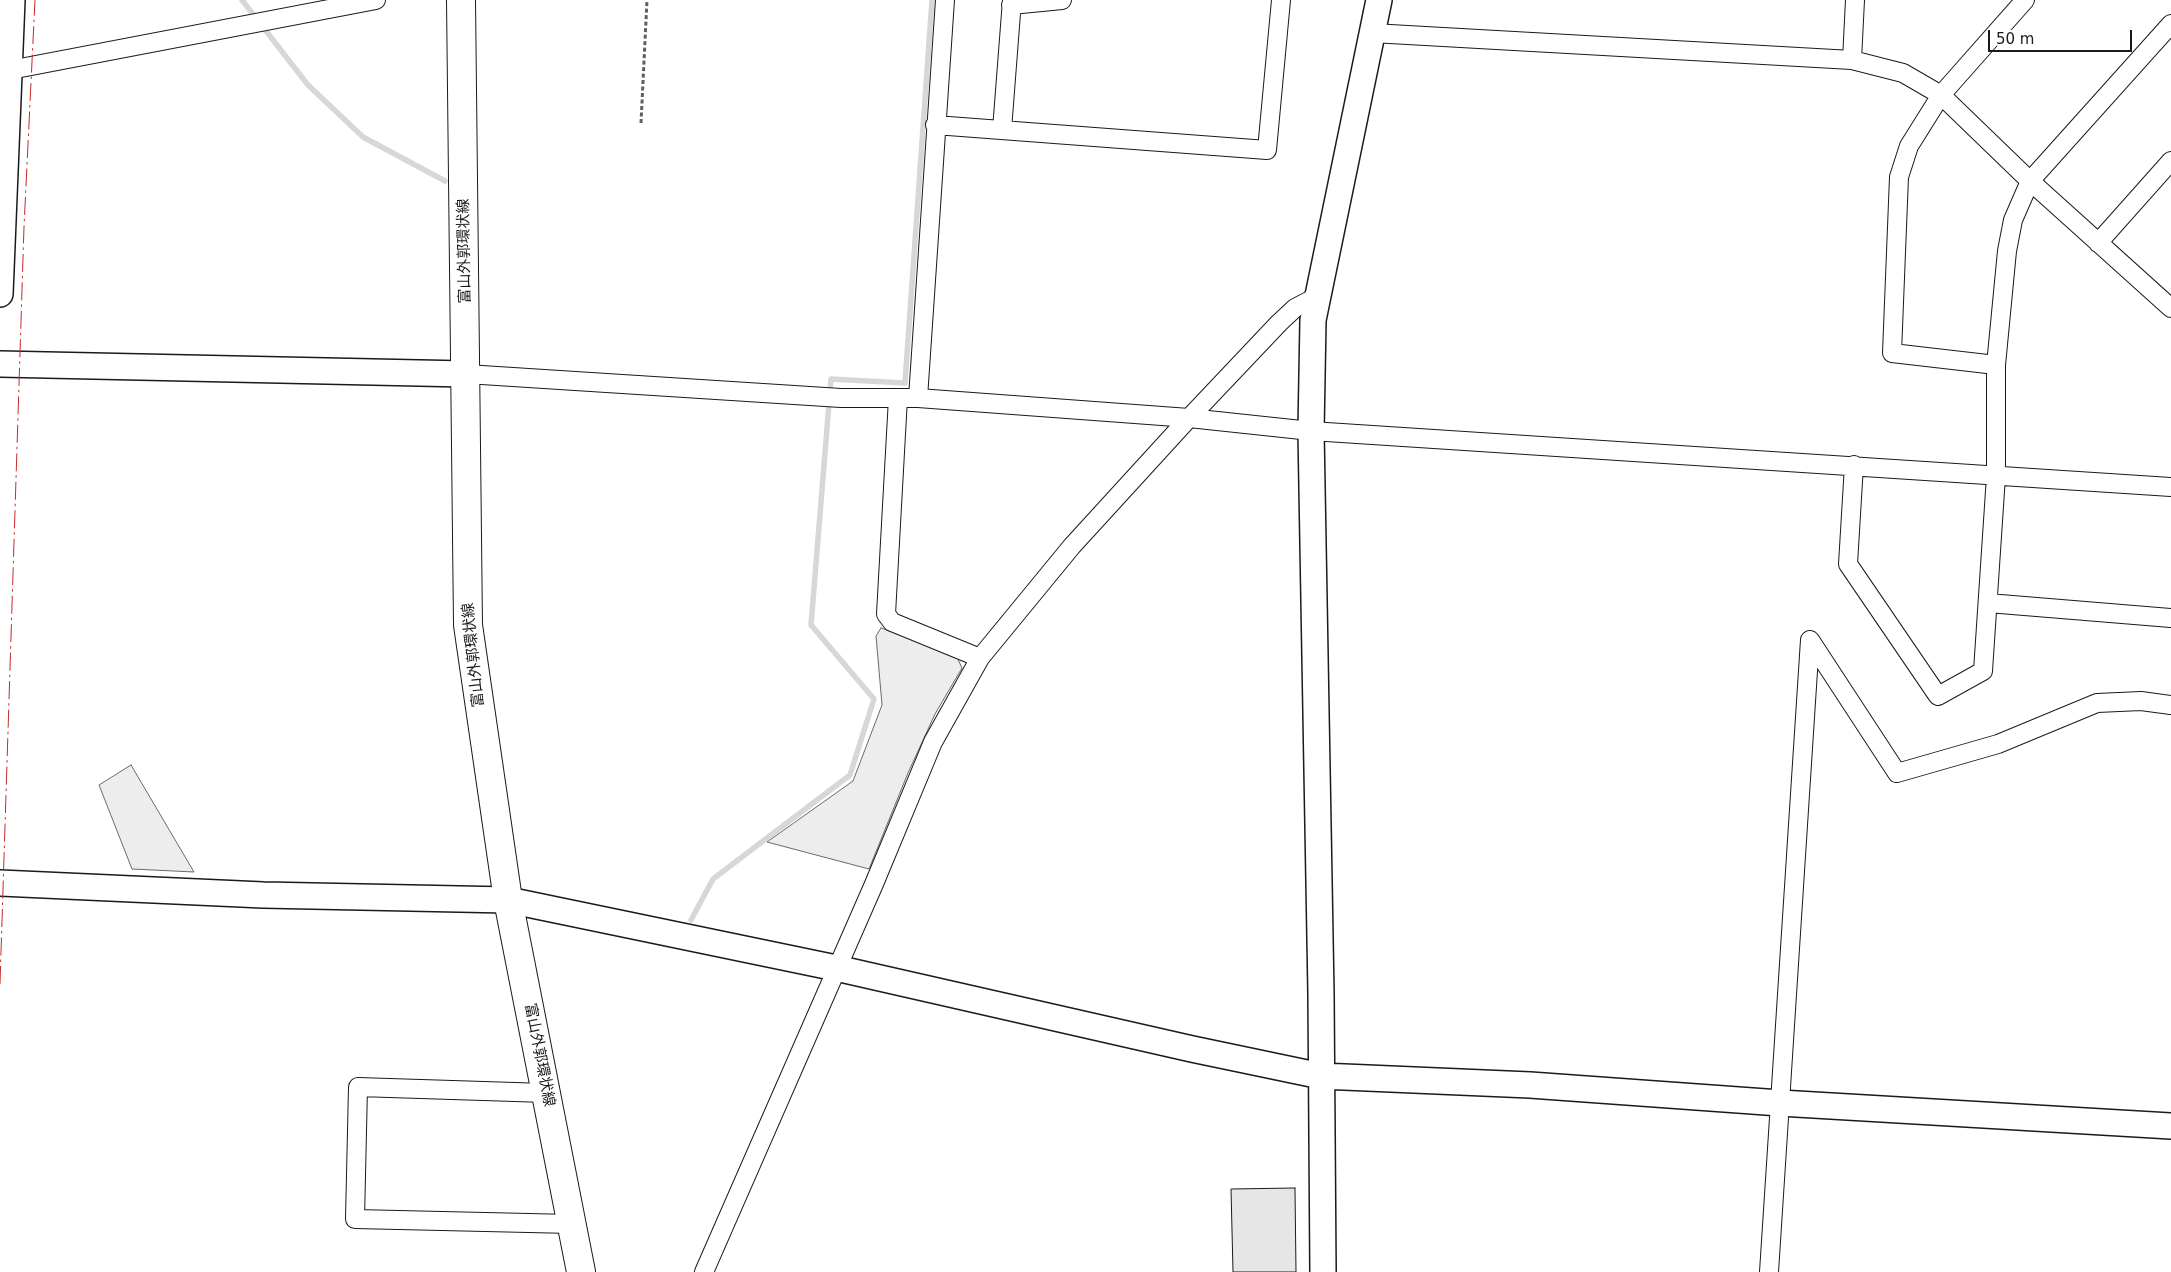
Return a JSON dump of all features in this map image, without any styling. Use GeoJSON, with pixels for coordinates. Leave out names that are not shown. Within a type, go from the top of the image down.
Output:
{"type":"FeatureCollection","features":[{"type":"Feature","properties":{"kind":"main road","name":"富山外郭環状線"},"geometry":{"type":"LineString","coordinates":[[461,0],[468,625],[508,900],[581,1272]]}},
{"type":"Feature","properties":{"kind":"street"},"geometry":{"type":"LineString","coordinates":[[0,294],[5,71],[12,0]]}},
{"type":"Feature","properties":{"kind":"street"},"geometry":{"type":"LineString","coordinates":[[5,71],[376,0]]}},
{"type":"Feature","properties":{"kind":"street"},"geometry":{"type":"LineString","coordinates":[[918,398],[935,125],[945,0]]}},
{"type":"Feature","properties":{"kind":"street"},"geometry":{"type":"LineString","coordinates":[[1002,130],[1012,2],[1062,0]]}},
{"type":"Feature","properties":{"kind":"street"},"geometry":{"type":"LineString","coordinates":[[935,125],[1267,150],[1281,0]]}},
{"type":"Feature","properties":{"kind":"street"},"geometry":{"type":"LineString","coordinates":[[1323,1272],[1311,431],[1313,320],[1379,0]]}},
{"type":"Feature","properties":{"kind":"street"},"geometry":{"type":"LineString","coordinates":[[1852,60],[1855,0]]}},
{"type":"Feature","properties":{"kind":"street"},"geometry":{"type":"LineString","coordinates":[[1996,365],[1892,353],[1899,177],[1909,146],[1941,95],[2019,2]]}},
{"type":"Feature","properties":{"kind":"street"},"geometry":{"type":"LineString","coordinates":[[1854,465],[1848,564],[1938,696],[1982,671],[1996,476],[1996,365],[2007,251],[2013,220],[2030,181],[2171,24]]}},
{"type":"Feature","properties":{"kind":"street"},"geometry":{"type":"LineString","coordinates":[[1372,33],[1852,60],[1903,73],[1941,95],[2030,181],[2171,308]]}},
{"type":"Feature","properties":{"kind":"street"},"geometry":{"type":"LineString","coordinates":[[2098,243],[2171,161]]}},
{"type":"Feature","properties":{"kind":"street"},"geometry":{"type":"LineString","coordinates":[[704,1272],[934,742],[980,658],[1072,546],[1189,418],[1284,318],[1295,308],[1318,296]]}},
{"type":"Feature","properties":{"kind":"street"},"geometry":{"type":"LineString","coordinates":[[0,364],[466,374],[841,398],[918,398],[1189,418],[1311,431],[2171,487]]}},
{"type":"Feature","properties":{"kind":"street"},"geometry":{"type":"LineString","coordinates":[[898,398],[886,614],[892,622],[980,658]]}},
{"type":"Feature","properties":{"kind":"street"},"geometry":{"type":"LineString","coordinates":[[1988,603],[2171,618]]}},
{"type":"Feature","properties":{"kind":"street"},"geometry":{"type":"LineString","coordinates":[[1769,1272],[1810,640],[1897,773],[1998,744],[2097,703],[2141,701],[2171,705]]}},
{"type":"Feature","properties":{"kind":"street"},"geometry":{"type":"LineString","coordinates":[[0,883],[263,895],[508,900],[836,968],[1182,1047],[1321,1076],[1530,1085],[1780,1103],[2171,1126]]}},
{"type":"Feature","properties":{"kind":"street"},"geometry":{"type":"LineString","coordinates":[[546,1093],[358,1087],[355,1219],[572,1224]]}},
{"type":"Feature","properties":{"kind":"path"},"geometry":{"type":"LineString","coordinates":[[641,123],[647,0]]}},
{"type":"Feature","properties":{"kind":"shaded area"},"geometry":{"type":"Polygon","coordinates":[[[881,628],[956,655],[962,668],[935,714],[908,773],[869,869],[767,842],[853,781],[882,705],[876,636],[881,628]]]}},
{"type":"Feature","properties":{"kind":"shaded area"},"geometry":{"type":"Polygon","coordinates":[[[131,765],[194,872],[132,869],[99,785],[131,765]]]}},
{"type":"Feature","properties":{"kind":"building"},"geometry":{"type":"Polygon","coordinates":[[[1295,1188],[1296,1272],[1233,1272],[1231,1189],[1295,1188]]]}},
{"type":"Feature","properties":{"kind":"waterway"},"geometry":{"type":"LineString","coordinates":[[242,0],[308,85],[363,137],[445,181]]}},
{"type":"Feature","properties":{"kind":"waterway"},"geometry":{"type":"LineString","coordinates":[[691,920],[713,879],[850,775],[874,699],[811,625],[831,379],[905,383],[932,0]]}},
{"type":"Feature","properties":{"kind":"power"},"geometry":{"type":"LineString","coordinates":[[0,984],[24,227],[35,0]]}}]}
